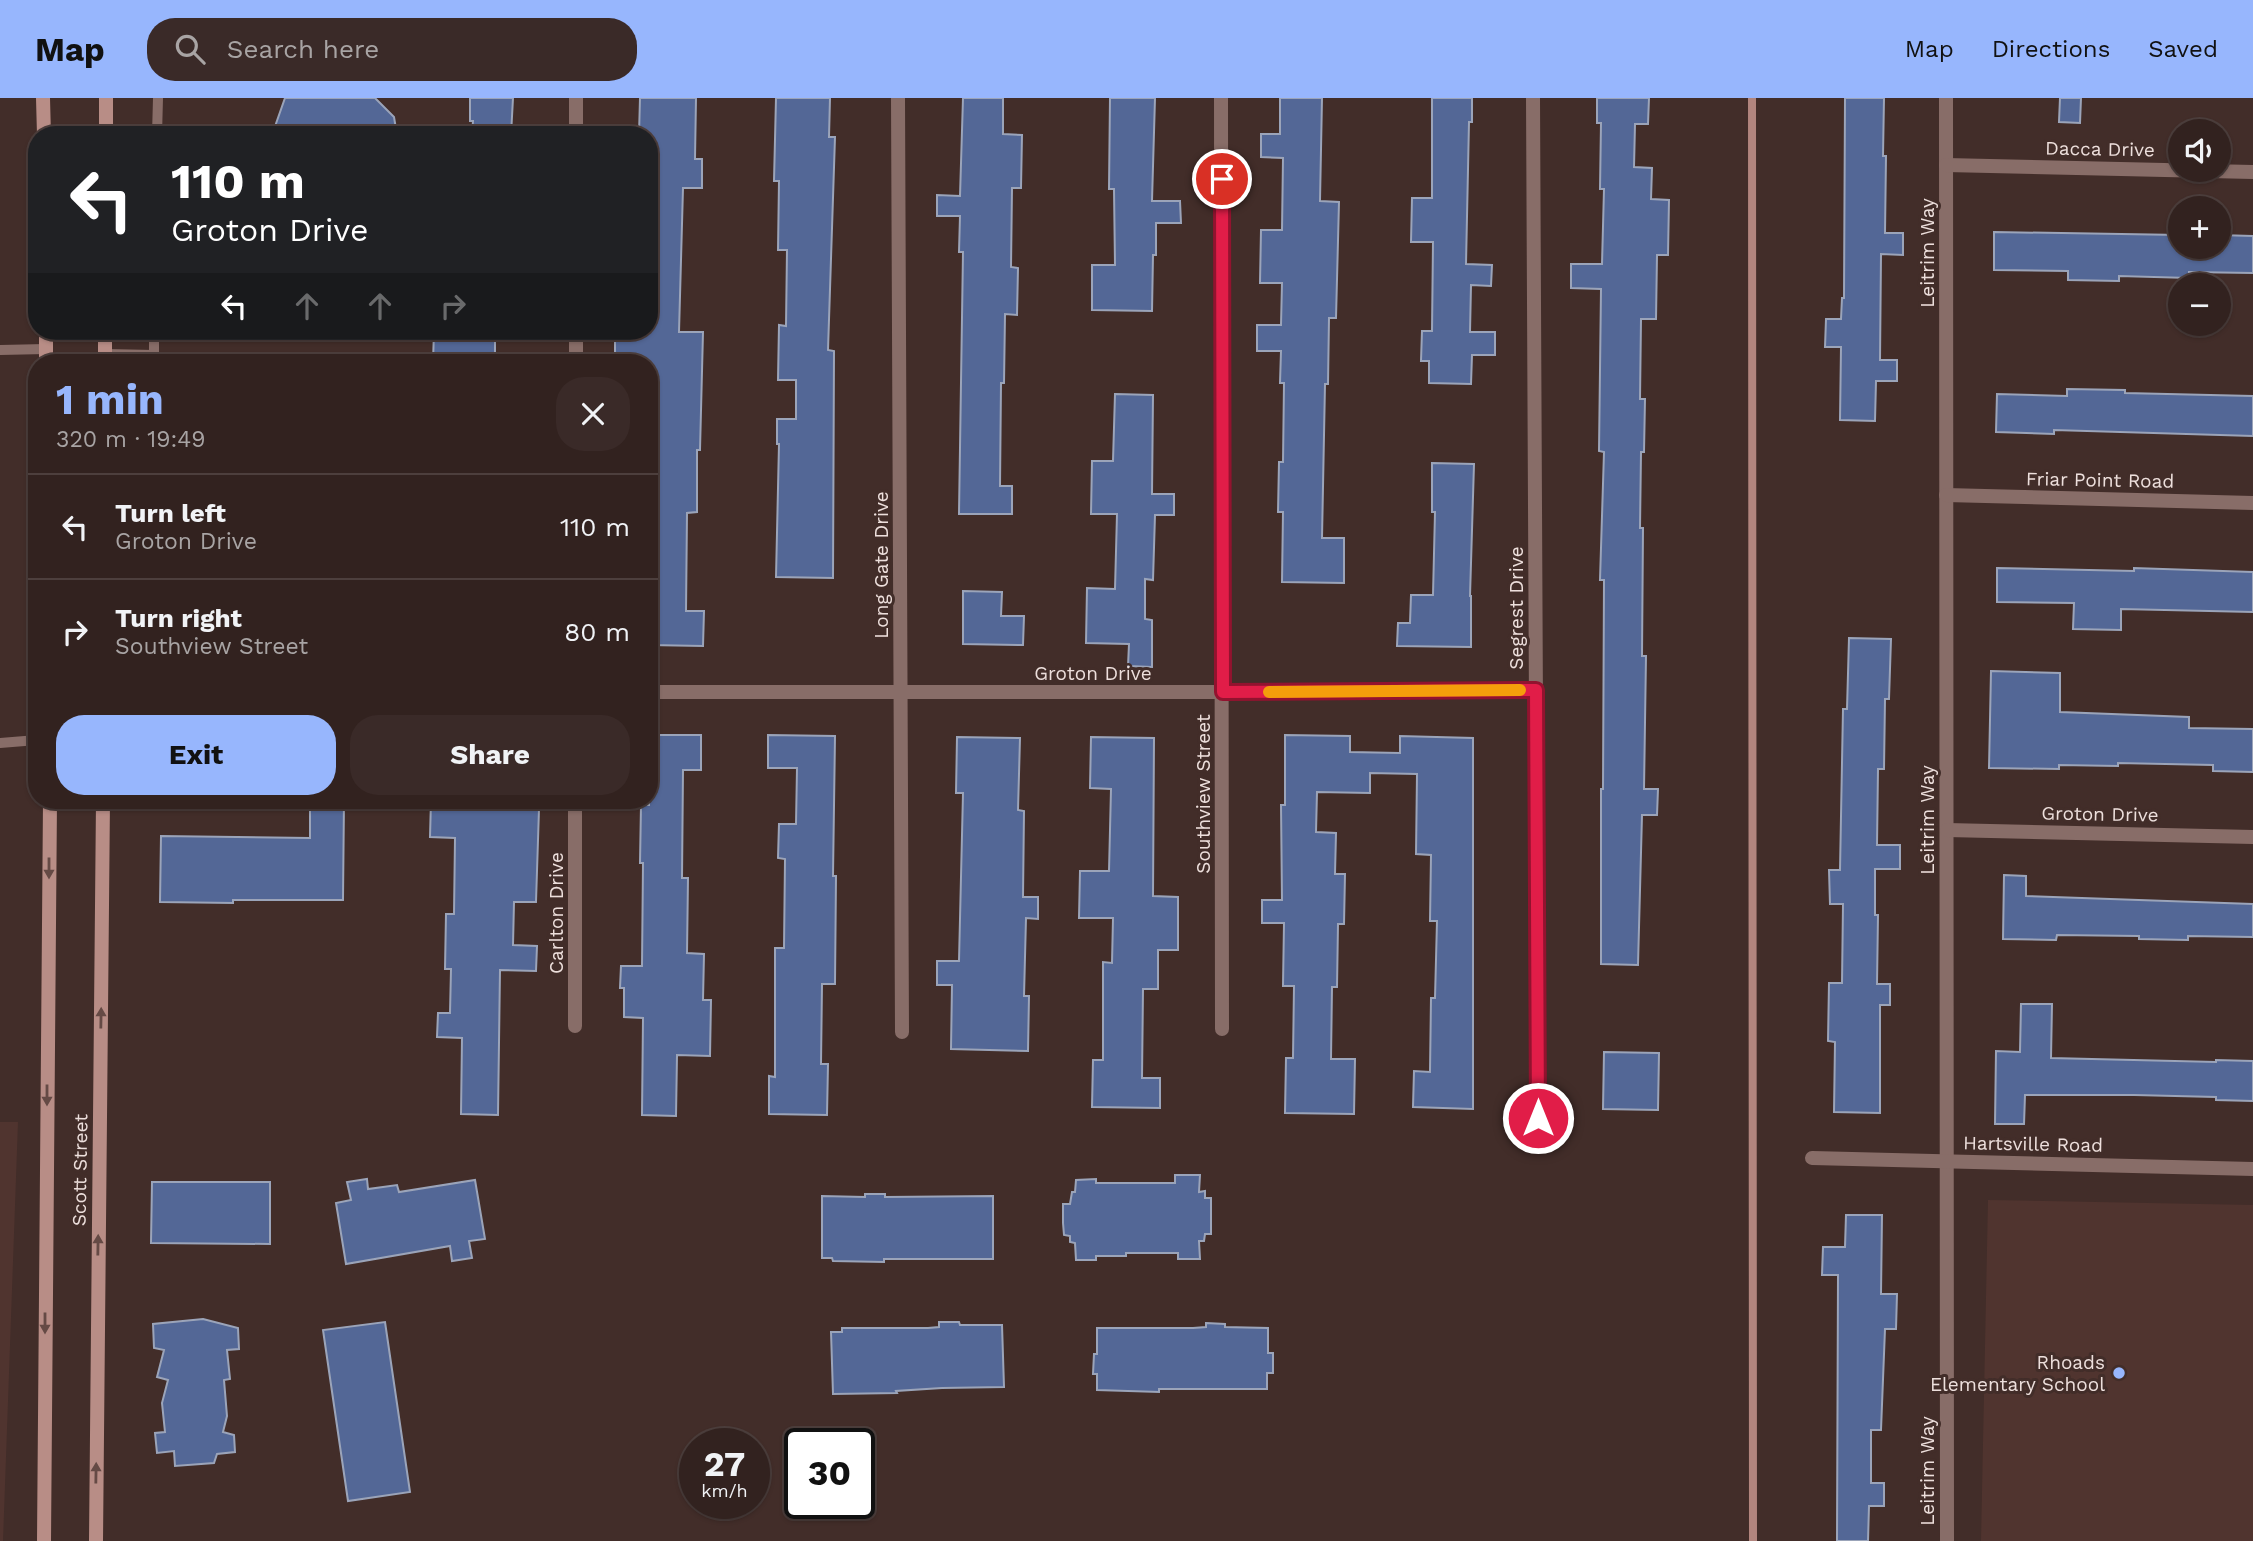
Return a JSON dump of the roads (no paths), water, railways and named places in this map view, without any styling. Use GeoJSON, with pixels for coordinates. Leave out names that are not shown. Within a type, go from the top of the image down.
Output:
{"type":"FeatureCollection","features":[{"type":"Feature","properties":{"kind":"main road"},"geometry":{"type":"LineString","coordinates":[[43,98],[44,126]]}},
{"type":"Feature","properties":{"kind":"main road"},"geometry":{"type":"LineString","coordinates":[[106,98],[106,126]]}},
{"type":"Feature","properties":{"kind":"main road","name":"Scott Street"},"geometry":{"type":"LineString","coordinates":[[44,1541],[50,809]]}},
{"type":"Feature","properties":{"kind":"main road","name":"Scott Street"},"geometry":{"type":"LineString","coordinates":[[96,1541],[103,809]]}},
{"type":"Feature","properties":{"kind":"street"},"geometry":{"type":"LineString","coordinates":[[576,98],[576,126]]}},
{"type":"Feature","properties":{"kind":"street","name":"Long Gate Drive"},"geometry":{"type":"LineString","coordinates":[[898,98],[902,1032]]}},
{"type":"Feature","properties":{"kind":"street","name":"Southview Street"},"geometry":{"type":"LineString","coordinates":[[1221,98],[1222,1029]]}},
{"type":"Feature","properties":{"kind":"street","name":"Segrest Drive"},"geometry":{"type":"LineString","coordinates":[[1533,98],[1538,1118]]}},
{"type":"Feature","properties":{"kind":"street","name":"Leitrim Way"},"geometry":{"type":"LineString","coordinates":[[1946,98],[1947,1541]]}},
{"type":"Feature","properties":{"kind":"street","name":"Dacca Drive"},"geometry":{"type":"LineString","coordinates":[[1946,165],[2253,172]]}},
{"type":"Feature","properties":{"kind":"street","name":"Friar Point Road"},"geometry":{"type":"LineString","coordinates":[[1946,495],[2253,503]]}},
{"type":"Feature","properties":{"kind":"street","name":"Groton Drive"},"geometry":{"type":"LineString","coordinates":[[658,692],[1536,690]]}},
{"type":"Feature","properties":{"kind":"street","name":"Carlton Drive"},"geometry":{"type":"LineString","coordinates":[[575,809],[575,1026]]}},
{"type":"Feature","properties":{"kind":"street","name":"Groton Drive"},"geometry":{"type":"LineString","coordinates":[[1947,830],[2253,837]]}},
{"type":"Feature","properties":{"kind":"street","name":"Hartsville Road"},"geometry":{"type":"LineString","coordinates":[[1812,1158],[2253,1169]]}},
{"type":"Feature","properties":{"kind":"lane"},"geometry":{"type":"LineString","coordinates":[[157,126],[158,98]]}},
{"type":"Feature","properties":{"kind":"lane"},"geometry":{"type":"LineString","coordinates":[[0,350],[31,354]]}},
{"type":"Feature","properties":{"kind":"lane"},"geometry":{"type":"LineString","coordinates":[[0,743],[28,741]]}},
{"type":"Feature","properties":{"kind":"waterway"},"geometry":{"type":"LineString","coordinates":[[1752,98],[1753,1541]]}},
{"type":"Feature","properties":{"kind":"place","name":"Rhoads Elementary School"},"geometry":{"type":"Point","coordinates":[2119,1373]}}]}
